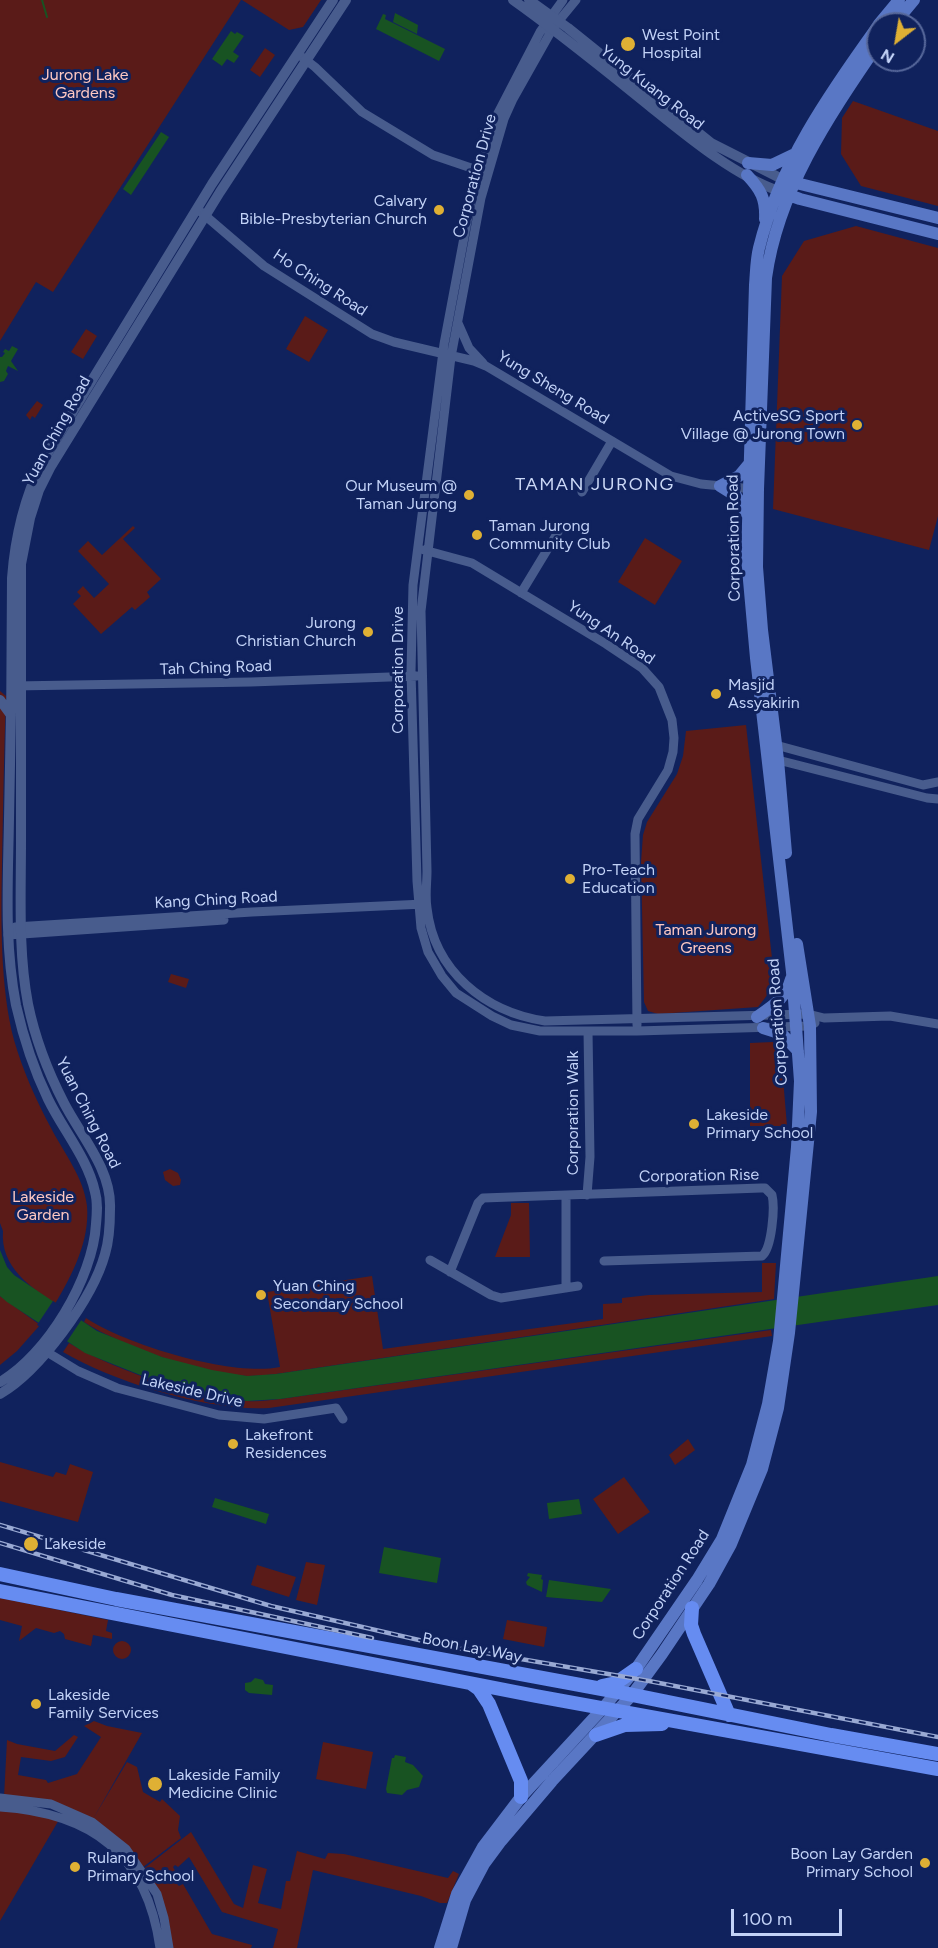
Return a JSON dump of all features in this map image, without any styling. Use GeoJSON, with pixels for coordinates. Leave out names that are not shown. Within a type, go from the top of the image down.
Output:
{"type":"FeatureCollection","features":[{"type":"Feature","properties":{"kind":"main road","name":"Corporation Road"},"geometry":{"type":"LineString","coordinates":[[889,12],[899,0]]}},
{"type":"Feature","properties":{"kind":"main road"},"geometry":{"type":"LineString","coordinates":[[904,12],[914,0]]}},
{"type":"Feature","properties":{"kind":"main road","name":"Corporation Road"},"geometry":{"type":"LineString","coordinates":[[788,1296],[791,1225],[811,1112],[773,758],[756,658],[747,558],[748,515],[753,489],[766,278],[795,154],[814,119],[866,44]]}},
{"type":"Feature","properties":{"kind":"main road","name":"Corporation Road"},"geometry":{"type":"LineString","coordinates":[[771,744],[753,489],[749,464],[758,251],[764,229],[787,187],[866,62]]}},
{"type":"Feature","properties":{"kind":"main road"},"geometry":{"type":"LineString","coordinates":[[764,229],[764,197],[748,169],[772,165],[795,154]]}},
{"type":"Feature","properties":{"kind":"main road"},"geometry":{"type":"LineString","coordinates":[[787,187],[938,218]]}},
{"type":"Feature","properties":{"kind":"main road"},"geometry":{"type":"LineString","coordinates":[[787,187],[938,234]]}},
{"type":"Feature","properties":{"kind":"main road"},"geometry":{"type":"LineString","coordinates":[[720,486],[739,476],[749,464]]}},
{"type":"Feature","properties":{"kind":"main road"},"geometry":{"type":"LineString","coordinates":[[720,486],[736,496],[748,515]]}},
{"type":"Feature","properties":{"kind":"main road","name":"Corporation Road"},"geometry":{"type":"LineString","coordinates":[[440,1948],[471,1867],[483,1847],[521,1797],[604,1707],[625,1693],[662,1654],[731,1544],[762,1469],[778,1408],[801,1165],[799,1052],[802,1020],[792,972],[773,758]]}},
{"type":"Feature","properties":{"kind":"main road"},"geometry":{"type":"LineString","coordinates":[[792,972],[788,989],[782,999],[760,1022],[782,1034],[799,1052]]}},
{"type":"Feature","properties":{"kind":"main road","name":"Corporation Road"},"geometry":{"type":"LineString","coordinates":[[451,1948],[454,1916],[501,1841],[552,1781],[619,1709],[636,1669],[722,1539],[752,1465],[785,1333]]}},
{"type":"Feature","properties":{"kind":"main road","name":"Boon Lay Way"},"geometry":{"type":"LineString","coordinates":[[0,1575],[116,1599],[625,1693],[729,1716],[938,1754]]}},
{"type":"Feature","properties":{"kind":"main road"},"geometry":{"type":"LineString","coordinates":[[0,1592],[471,1683],[938,1769]]}},
{"type":"Feature","properties":{"kind":"main road"},"geometry":{"type":"LineString","coordinates":[[692,1608],[691,1625],[694,1634],[729,1716]]}},
{"type":"Feature","properties":{"kind":"main road"},"geometry":{"type":"LineString","coordinates":[[591,1687],[616,1683],[636,1669]]}},
{"type":"Feature","properties":{"kind":"main road"},"geometry":{"type":"LineString","coordinates":[[471,1683],[485,1697],[521,1781],[521,1797]]}},
{"type":"Feature","properties":{"kind":"main road"},"geometry":{"type":"LineString","coordinates":[[596,1735],[625,1725],[679,1722]]}},
{"type":"Feature","properties":{"kind":"street","name":"Yuan Ching Road"},"geometry":{"type":"LineString","coordinates":[[23,1009],[13,566],[26,499],[42,462],[302,57],[333,0]]}},
{"type":"Feature","properties":{"kind":"street","name":"Yuan Ching Road"},"geometry":{"type":"LineString","coordinates":[[302,57],[346,0]]}},
{"type":"Feature","properties":{"kind":"street","name":"Yung Kuang Road"},"geometry":{"type":"LineString","coordinates":[[513,0],[552,22]]}},
{"type":"Feature","properties":{"kind":"street","name":"Yung Kuang Road"},"geometry":{"type":"LineString","coordinates":[[529,0],[681,131],[710,152],[787,187]]}},
{"type":"Feature","properties":{"kind":"street","name":"Corporation Drive"},"geometry":{"type":"LineString","coordinates":[[416,674],[456,276],[505,96],[552,22],[563,0]]}},
{"type":"Feature","properties":{"kind":"street","name":"Corporation Drive"},"geometry":{"type":"LineString","coordinates":[[552,22],[576,0]]}},
{"type":"Feature","properties":{"kind":"street"},"geometry":{"type":"LineString","coordinates":[[302,57],[362,112],[433,155],[483,172]]}},
{"type":"Feature","properties":{"kind":"street","name":"Corporation Drive"},"geometry":{"type":"LineString","coordinates":[[483,172],[481,198],[458,323],[447,356],[413,585],[421,928],[428,952],[442,976],[456,993],[492,1016],[520,1027],[540,1031],[637,1031],[802,1020]]}},
{"type":"Feature","properties":{"kind":"street","name":"Ho Ching Road"},"geometry":{"type":"LineString","coordinates":[[201,212],[264,266],[372,334],[447,356]]}},
{"type":"Feature","properties":{"kind":"street"},"geometry":{"type":"LineString","coordinates":[[458,323],[469,348],[486,366]]}},
{"type":"Feature","properties":{"kind":"street","name":"Yung Sheng Road"},"geometry":{"type":"LineString","coordinates":[[447,356],[474,361],[486,366],[672,476],[701,484],[753,489]]}},
{"type":"Feature","properties":{"kind":"street","name":"Yung Sheng Road"},"geometry":{"type":"LineString","coordinates":[[582,492],[612,441]]}},
{"type":"Feature","properties":{"kind":"street"},"geometry":{"type":"LineString","coordinates":[[521,593],[558,532]]}},
{"type":"Feature","properties":{"kind":"street","name":"Yung An Road"},"geometry":{"type":"LineString","coordinates":[[418,549],[472,563],[606,644],[642,668],[658,687],[672,720],[674,738],[668,770],[638,819],[635,834],[637,1031]]}},
{"type":"Feature","properties":{"kind":"street","name":"Tah Ching Road"},"geometry":{"type":"LineString","coordinates":[[17,683],[251,682],[416,674]]}},
{"type":"Feature","properties":{"kind":"street","name":"Yuan Ching Road"},"geometry":{"type":"LineString","coordinates":[[0,1394],[24,1376],[70,1312],[92,1249],[96,1227],[96,1194],[84,1164],[58,1119],[41,1083],[7,931],[11,715],[17,683]]}},
{"type":"Feature","properties":{"kind":"street"},"geometry":{"type":"LineString","coordinates":[[0,700],[11,715]]}},
{"type":"Feature","properties":{"kind":"street"},"geometry":{"type":"LineString","coordinates":[[771,744],[923,784],[938,782]]}},
{"type":"Feature","properties":{"kind":"street"},"geometry":{"type":"LineString","coordinates":[[773,758],[938,799]]}},
{"type":"Feature","properties":{"kind":"street","name":"Corporation Drive"},"geometry":{"type":"LineString","coordinates":[[422,907],[438,947],[451,968],[477,996],[496,1007],[530,1019],[545,1021],[637,1019],[760,1022]]}},
{"type":"Feature","properties":{"kind":"street","name":"Kang Ching Road"},"geometry":{"type":"LineString","coordinates":[[7,931],[422,907]]}},
{"type":"Feature","properties":{"kind":"street"},"geometry":{"type":"LineString","coordinates":[[802,1020],[890,1016],[938,1024]]}},
{"type":"Feature","properties":{"kind":"street","name":"Corporation Walk"},"geometry":{"type":"LineString","coordinates":[[587,1195],[590,1157],[588,1031]]}},
{"type":"Feature","properties":{"kind":"street","name":"Corporation Rise"},"geometry":{"type":"LineString","coordinates":[[599,1193],[765,1188],[773,1198],[768,1248],[762,1256],[604,1261]]}},
{"type":"Feature","properties":{"kind":"street","name":"Corporation Walk"},"geometry":{"type":"LineString","coordinates":[[450,1272],[480,1200],[599,1193]]}},
{"type":"Feature","properties":{"kind":"street","name":"Corporation Walk"},"geometry":{"type":"LineString","coordinates":[[566,1196],[566,1288]]}},
{"type":"Feature","properties":{"kind":"street"},"geometry":{"type":"LineString","coordinates":[[771,1224],[791,1225]]}},
{"type":"Feature","properties":{"kind":"street"},"geometry":{"type":"LineString","coordinates":[[430,1260],[491,1295],[501,1298],[578,1286]]}},
{"type":"Feature","properties":{"kind":"street","name":"Yuan Ching Road"},"geometry":{"type":"LineString","coordinates":[[0,1382],[43,1350]]}},
{"type":"Feature","properties":{"kind":"street","name":"Lakeside Drive"},"geometry":{"type":"LineString","coordinates":[[43,1350],[78,1371],[117,1388],[219,1415],[264,1419],[336,1408],[343,1419]]}},
{"type":"Feature","properties":{"kind":"street"},"geometry":{"type":"LineString","coordinates":[[0,1798],[51,1804],[92,1822],[122,1845],[157,1894],[169,1948]]}},
{"type":"Feature","properties":{"kind":"street"},"geometry":{"type":"LineString","coordinates":[[0,1807],[47,1814],[76,1823],[117,1850],[135,1872],[149,1898],[157,1924],[160,1948]]}},
{"type":"Feature","properties":{"kind":"green space","name":"Jurong Lake Gardens"},"geometry":{"type":"Polygon","coordinates":[[[0,0],[241,0],[53,292],[36,282],[0,341],[0,0]]]}},
{"type":"Feature","properties":{"kind":"green space"},"geometry":{"type":"Polygon","coordinates":[[[242,0],[321,0],[303,27],[289,30],[242,0]]]}},
{"type":"Feature","properties":{"kind":"green space"},"geometry":{"type":"Polygon","coordinates":[[[265,48],[275,55],[260,77],[250,70],[265,48]]]}},
{"type":"Feature","properties":{"kind":"green space"},"geometry":{"type":"Polygon","coordinates":[[[853,101],[938,131],[938,206],[861,186],[841,154],[842,118],[853,101]]]}},
{"type":"Feature","properties":{"kind":"green space","name":"ActiveSG Sport Village @ Jurong Town"},"geometry":{"type":"Polygon","coordinates":[[[856,226],[938,248],[938,516],[929,550],[773,509],[782,276],[804,241],[856,226]]]}},
{"type":"Feature","properties":{"kind":"green space"},"geometry":{"type":"Polygon","coordinates":[[[305,316],[328,330],[309,362],[286,349],[305,316]]]}},
{"type":"Feature","properties":{"kind":"green space"},"geometry":{"type":"Polygon","coordinates":[[[86,329],[97,336],[83,359],[71,352],[86,329]]]}},
{"type":"Feature","properties":{"kind":"green space"},"geometry":{"type":"Polygon","coordinates":[[[37,401],[43,405],[35,418],[32,416],[30,420],[26,415],[37,401]]]}},
{"type":"Feature","properties":{"kind":"green space"},"geometry":{"type":"Polygon","coordinates":[[[133,526],[135,528],[123,539],[161,579],[147,592],[150,597],[135,610],[132,607],[101,634],[73,604],[81,596],[77,592],[83,586],[94,598],[109,584],[78,551],[88,541],[102,555],[133,526]]]}},
{"type":"Feature","properties":{"kind":"green space"},"geometry":{"type":"Polygon","coordinates":[[[645,538],[682,561],[655,605],[618,582],[645,538]]]}},
{"type":"Feature","properties":{"kind":"green space","name":"Lakeside Garden"},"geometry":{"type":"Polygon","coordinates":[[[0,691],[6,696],[2,930],[9,1020],[30,1085],[78,1176],[87,1206],[83,1245],[68,1281],[55,1304],[27,1283],[12,1265],[6,1255],[0,1223],[0,691]]]}},
{"type":"Feature","properties":{"kind":"green space","name":"Taman Jurong Greens"},"geometry":{"type":"Polygon","coordinates":[[[746,725],[775,985],[758,1007],[658,1014],[648,1011],[644,1002],[641,862],[643,835],[647,822],[677,774],[683,756],[686,731],[746,725]]]}},
{"type":"Feature","properties":{"kind":"green space"},"geometry":{"type":"Polygon","coordinates":[[[171,974],[189,979],[186,988],[168,982],[171,974]]]}},
{"type":"Feature","properties":{"kind":"green space"},"geometry":{"type":"Polygon","coordinates":[[[773,1042],[781,1054],[787,1126],[750,1126],[750,1043],[773,1042]]]}},
{"type":"Feature","properties":{"kind":"green space"},"geometry":{"type":"Polygon","coordinates":[[[170,1169],[178,1173],[181,1180],[180,1185],[173,1186],[165,1180],[163,1172],[170,1169]]]}},
{"type":"Feature","properties":{"kind":"green space"},"geometry":{"type":"Polygon","coordinates":[[[511,1203],[529,1203],[530,1257],[495,1257],[511,1215],[511,1203]]]}},
{"type":"Feature","properties":{"kind":"green space"},"geometry":{"type":"Polygon","coordinates":[[[762,1263],[776,1263],[774,1299],[266,1375],[230,1374],[187,1365],[119,1340],[84,1322],[86,1318],[127,1338],[180,1356],[208,1363],[260,1369],[280,1367],[267,1292],[372,1276],[383,1349],[603,1319],[603,1304],[622,1303],[622,1298],[649,1295],[762,1292],[762,1263]]]}},
{"type":"Feature","properties":{"kind":"green space"},"geometry":{"type":"Polygon","coordinates":[[[0,1296],[40,1325],[17,1351],[0,1365],[0,1296]]]}},
{"type":"Feature","properties":{"kind":"green space"},"geometry":{"type":"Polygon","coordinates":[[[771,1330],[772,1336],[269,1408],[219,1405],[163,1393],[108,1374],[63,1352],[69,1343],[86,1353],[131,1372],[181,1389],[228,1399],[256,1401],[771,1330]]]}},
{"type":"Feature","properties":{"kind":"green space"},"geometry":{"type":"Polygon","coordinates":[[[688,1439],[695,1450],[675,1465],[669,1455],[688,1439]]]}},
{"type":"Feature","properties":{"kind":"green space"},"geometry":{"type":"Polygon","coordinates":[[[0,1462],[53,1477],[56,1472],[66,1475],[70,1464],[93,1472],[78,1522],[0,1501],[0,1462]]]}},
{"type":"Feature","properties":{"kind":"green space"},"geometry":{"type":"Polygon","coordinates":[[[624,1477],[650,1512],[618,1534],[593,1499],[624,1477]]]}},
{"type":"Feature","properties":{"kind":"green space"},"geometry":{"type":"Polygon","coordinates":[[[306,1562],[325,1565],[317,1605],[296,1600],[306,1562]]]}},
{"type":"Feature","properties":{"kind":"green space"},"geometry":{"type":"Polygon","coordinates":[[[257,1565],[296,1577],[289,1597],[251,1585],[257,1565]]]}},
{"type":"Feature","properties":{"kind":"green space"},"geometry":{"type":"Polygon","coordinates":[[[0,1598],[108,1620],[106,1631],[112,1633],[112,1639],[93,1635],[91,1646],[65,1639],[64,1634],[60,1631],[54,1633],[36,1628],[19,1641],[22,1626],[0,1620],[0,1598]]]}},
{"type":"Feature","properties":{"kind":"green space"},"geometry":{"type":"Polygon","coordinates":[[[507,1620],[547,1627],[544,1647],[503,1639],[507,1620]]]}},
{"type":"Feature","properties":{"kind":"green space"},"geometry":{"type":"Polygon","coordinates":[[[122,1641],[128,1644],[131,1650],[128,1656],[122,1659],[116,1656],[113,1650],[116,1644],[122,1641]]]}},
{"type":"Feature","properties":{"kind":"green space"},"geometry":{"type":"Polygon","coordinates":[[[94,1721],[142,1733],[93,1819],[127,1762],[137,1767],[143,1792],[160,1802],[162,1799],[180,1816],[178,1830],[181,1838],[143,1867],[50,1803],[4,1797],[7,1740],[55,1751],[74,1735],[78,1737],[65,1757],[51,1761],[21,1757],[18,1775],[46,1780],[48,1783],[77,1774],[101,1737],[84,1726],[94,1721]]]}},
{"type":"Feature","properties":{"kind":"green space"},"geometry":{"type":"Polygon","coordinates":[[[323,1742],[373,1752],[366,1789],[316,1779],[323,1742]]]}},
{"type":"Feature","properties":{"kind":"green space"},"geometry":{"type":"Polygon","coordinates":[[[0,1810],[60,1818],[0,1921],[0,1810]]]}},
{"type":"Feature","properties":{"kind":"green space"},"geometry":{"type":"Polygon","coordinates":[[[191,1832],[234,1904],[243,1908],[253,1865],[267,1869],[258,1903],[281,1909],[286,1881],[290,1881],[297,1851],[325,1859],[328,1853],[344,1854],[448,1878],[453,1871],[459,1874],[447,1903],[440,1903],[421,1896],[313,1870],[297,1948],[273,1948],[278,1929],[222,1912],[189,1857],[178,1867],[175,1865],[173,1867],[181,1881],[177,1884],[179,1886],[183,1884],[212,1934],[252,1945],[251,1948],[169,1948],[157,1894],[142,1870],[191,1832]]]}},
{"type":"Feature","properties":{"kind":"shaded area"},"geometry":{"type":"Polygon","coordinates":[[[395,13],[418,25],[417,34],[393,22],[395,13]]]}},
{"type":"Feature","properties":{"kind":"shaded area"},"geometry":{"type":"Polygon","coordinates":[[[383,14],[386,15],[385,19],[445,49],[439,61],[376,29],[383,14]]]}},
{"type":"Feature","properties":{"kind":"shaded area"},"geometry":{"type":"Polygon","coordinates":[[[231,31],[244,36],[233,52],[239,56],[234,63],[227,59],[222,66],[212,59],[231,31]]]}},
{"type":"Feature","properties":{"kind":"shaded area"},"geometry":{"type":"Polygon","coordinates":[[[161,132],[169,137],[131,195],[123,189],[161,132]]]}},
{"type":"Feature","properties":{"kind":"shaded area"},"geometry":{"type":"Polygon","coordinates":[[[12,346],[18,349],[11,361],[18,371],[8,366],[6,371],[8,374],[4,381],[0,382],[0,357],[5,353],[3,352],[5,349],[9,351],[12,346]]]}},
{"type":"Feature","properties":{"kind":"shaded area"},"geometry":{"type":"Polygon","coordinates":[[[0,1250],[7,1267],[14,1275],[97,1331],[162,1357],[247,1376],[276,1374],[938,1276],[938,1305],[280,1399],[247,1401],[208,1396],[153,1380],[85,1353],[0,1296],[0,1250]]]}},
{"type":"Feature","properties":{"kind":"shaded area"},"geometry":{"type":"Polygon","coordinates":[[[215,1498],[269,1514],[266,1524],[212,1507],[215,1498]]]}},
{"type":"Feature","properties":{"kind":"shaded area"},"geometry":{"type":"Polygon","coordinates":[[[579,1499],[582,1514],[549,1519],[547,1503],[579,1499]]]}},
{"type":"Feature","properties":{"kind":"shaded area"},"geometry":{"type":"Polygon","coordinates":[[[384,1547],[441,1558],[437,1583],[379,1573],[384,1547]]]}},
{"type":"Feature","properties":{"kind":"shaded area"},"geometry":{"type":"Polygon","coordinates":[[[528,1573],[542,1575],[542,1592],[527,1585],[526,1582],[530,1577],[527,1576],[528,1573]]]}},
{"type":"Feature","properties":{"kind":"shaded area"},"geometry":{"type":"Polygon","coordinates":[[[549,1580],[611,1589],[602,1602],[546,1597],[549,1580]]]}},
{"type":"Feature","properties":{"kind":"shaded area"},"geometry":{"type":"Polygon","coordinates":[[[255,1678],[263,1680],[265,1684],[273,1685],[272,1695],[249,1693],[245,1690],[245,1683],[255,1678]]]}},
{"type":"Feature","properties":{"kind":"shaded area"},"geometry":{"type":"Polygon","coordinates":[[[395,1755],[406,1757],[405,1762],[413,1765],[423,1776],[419,1787],[407,1790],[402,1795],[387,1793],[386,1789],[392,1758],[395,1755]]]}},
{"type":"Feature","properties":{"kind":"pier"},"geometry":{"type":"Polygon","coordinates":[[[53,1301],[82,1319],[66,1343],[37,1325],[53,1301]]]}},
{"type":"Feature","properties":{"kind":"waterway"},"geometry":{"type":"LineString","coordinates":[[42,0],[47,17]]}},
{"type":"Feature","properties":{"kind":"railway"},"geometry":{"type":"LineString","coordinates":[[0,1525],[271,1606],[445,1646],[649,1681],[938,1737]]}},
{"type":"Feature","properties":{"kind":"railway"},"geometry":{"type":"LineString","coordinates":[[0,1543],[172,1595],[372,1638]]}},
{"type":"Feature","properties":{"kind":"place","name":"West Point Hospital"},"geometry":{"type":"Point","coordinates":[628,44]}},
{"type":"Feature","properties":{"kind":"place","name":"Calvary Bible-Presbyterian Church"},"geometry":{"type":"Point","coordinates":[439,210]}},
{"type":"Feature","properties":{"kind":"place","name":"ActiveSG Sport Village @ Jurong Town"},"geometry":{"type":"Point","coordinates":[857,425]}},
{"type":"Feature","properties":{"kind":"place","name":"Our Museum @ Taman Jurong"},"geometry":{"type":"Point","coordinates":[469,495]}},
{"type":"Feature","properties":{"kind":"place","name":"Taman Jurong Community Club"},"geometry":{"type":"Point","coordinates":[477,535]}},
{"type":"Feature","properties":{"kind":"place","name":"Jurong Christian Church"},"geometry":{"type":"Point","coordinates":[368,632]}},
{"type":"Feature","properties":{"kind":"place","name":"Masjid Assyakirin"},"geometry":{"type":"Point","coordinates":[716,694]}},
{"type":"Feature","properties":{"kind":"place","name":"Pro-Teach Education"},"geometry":{"type":"Point","coordinates":[570,879]}},
{"type":"Feature","properties":{"kind":"place","name":"Lakeside Primary School"},"geometry":{"type":"Point","coordinates":[694,1124]}},
{"type":"Feature","properties":{"kind":"place","name":"Yuan Ching Secondary School"},"geometry":{"type":"Point","coordinates":[261,1295]}},
{"type":"Feature","properties":{"kind":"place","name":"Lakefront Residences"},"geometry":{"type":"Point","coordinates":[233,1444]}},
{"type":"Feature","properties":{"kind":"place","name":"Lakeside"},"geometry":{"type":"Point","coordinates":[31,1544]}},
{"type":"Feature","properties":{"kind":"place","name":"Lakeside Family Services"},"geometry":{"type":"Point","coordinates":[36,1704]}},
{"type":"Feature","properties":{"kind":"place","name":"Lakeside Family Medicine Clinic"},"geometry":{"type":"Point","coordinates":[155,1784]}},
{"type":"Feature","properties":{"kind":"place","name":"Boon Lay Garden Primary School"},"geometry":{"type":"Point","coordinates":[925,1863]}},
{"type":"Feature","properties":{"kind":"place","name":"Rulang Primary School"},"geometry":{"type":"Point","coordinates":[75,1867]}},
{"type":"Feature","properties":{"kind":"district","name":"TAMAN JURONG"},"geometry":{"type":"Point","coordinates":[595,485]}}]}
